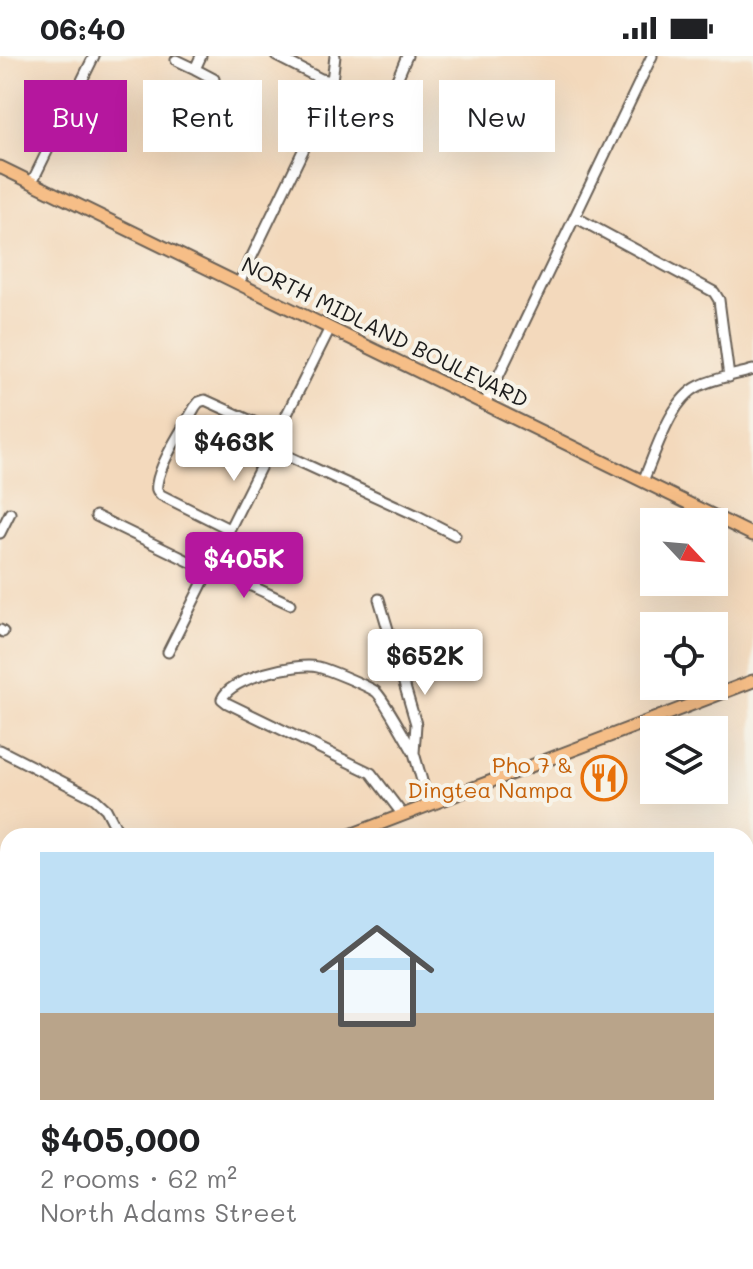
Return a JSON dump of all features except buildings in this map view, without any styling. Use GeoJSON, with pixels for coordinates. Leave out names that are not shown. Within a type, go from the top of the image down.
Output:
{"type":"FeatureCollection","features":[{"type":"Feature","properties":{"kind":"main road","name":"NORTH MIDLAND BOULEVARD"},"geometry":{"type":"LineString","coordinates":[[0,167],[753,535]]}},
{"type":"Feature","properties":{"kind":"main road"},"geometry":{"type":"LineString","coordinates":[[369,828],[753,681]]}},
{"type":"Feature","properties":{"kind":"street"},"geometry":{"type":"LineString","coordinates":[[32,182],[94,56]]}},
{"type":"Feature","properties":{"kind":"street"},"geometry":{"type":"LineString","coordinates":[[195,69],[201,56]]}},
{"type":"Feature","properties":{"kind":"street"},"geometry":{"type":"LineString","coordinates":[[276,56],[326,80]]}},
{"type":"Feature","properties":{"kind":"street"},"geometry":{"type":"LineString","coordinates":[[332,80],[335,56]]}},
{"type":"Feature","properties":{"kind":"street"},"geometry":{"type":"LineString","coordinates":[[396,80],[407,56]]}},
{"type":"Feature","properties":{"kind":"street"},"geometry":{"type":"LineString","coordinates":[[485,404],[652,56]]}},
{"type":"Feature","properties":{"kind":"street"},"geometry":{"type":"LineString","coordinates":[[176,60],[214,79]]}},
{"type":"Feature","properties":{"kind":"street"},"geometry":{"type":"LineString","coordinates":[[239,283],[302,152]]}},
{"type":"Feature","properties":{"kind":"street"},"geometry":{"type":"LineString","coordinates":[[575,217],[714,292],[719,300],[729,377]]}},
{"type":"Feature","properties":{"kind":"street"},"geometry":{"type":"LineString","coordinates":[[168,652],[330,328]]}},
{"type":"Feature","properties":{"kind":"street"},"geometry":{"type":"LineString","coordinates":[[643,481],[674,410],[684,396],[700,385],[753,370]]}},
{"type":"Feature","properties":{"kind":"street"},"geometry":{"type":"LineString","coordinates":[[229,529],[161,495],[157,482],[164,464],[195,407],[205,400],[278,433]]}},
{"type":"Feature","properties":{"kind":"street"},"geometry":{"type":"LineString","coordinates":[[270,448],[455,535]]}},
{"type":"Feature","properties":{"kind":"street"},"geometry":{"type":"LineString","coordinates":[[0,533],[10,513]]}},
{"type":"Feature","properties":{"kind":"street"},"geometry":{"type":"LineString","coordinates":[[96,516],[290,604]]}},
{"type":"Feature","properties":{"kind":"street"},"geometry":{"type":"LineString","coordinates":[[379,599],[416,724],[414,753]]}},
{"type":"Feature","properties":{"kind":"street"},"geometry":{"type":"LineString","coordinates":[[403,815],[371,773],[227,703],[222,699],[225,692],[242,681],[289,668],[317,667],[378,692],[414,753],[429,805]]}},
{"type":"Feature","properties":{"kind":"street"},"geometry":{"type":"LineString","coordinates":[[0,750],[99,802],[116,828]]}},
{"type":"Feature","properties":{"kind":"place","name":"Pho 7 & Dingtea Nampa"},"geometry":{"type":"Point","coordinates":[604,778]}}]}
